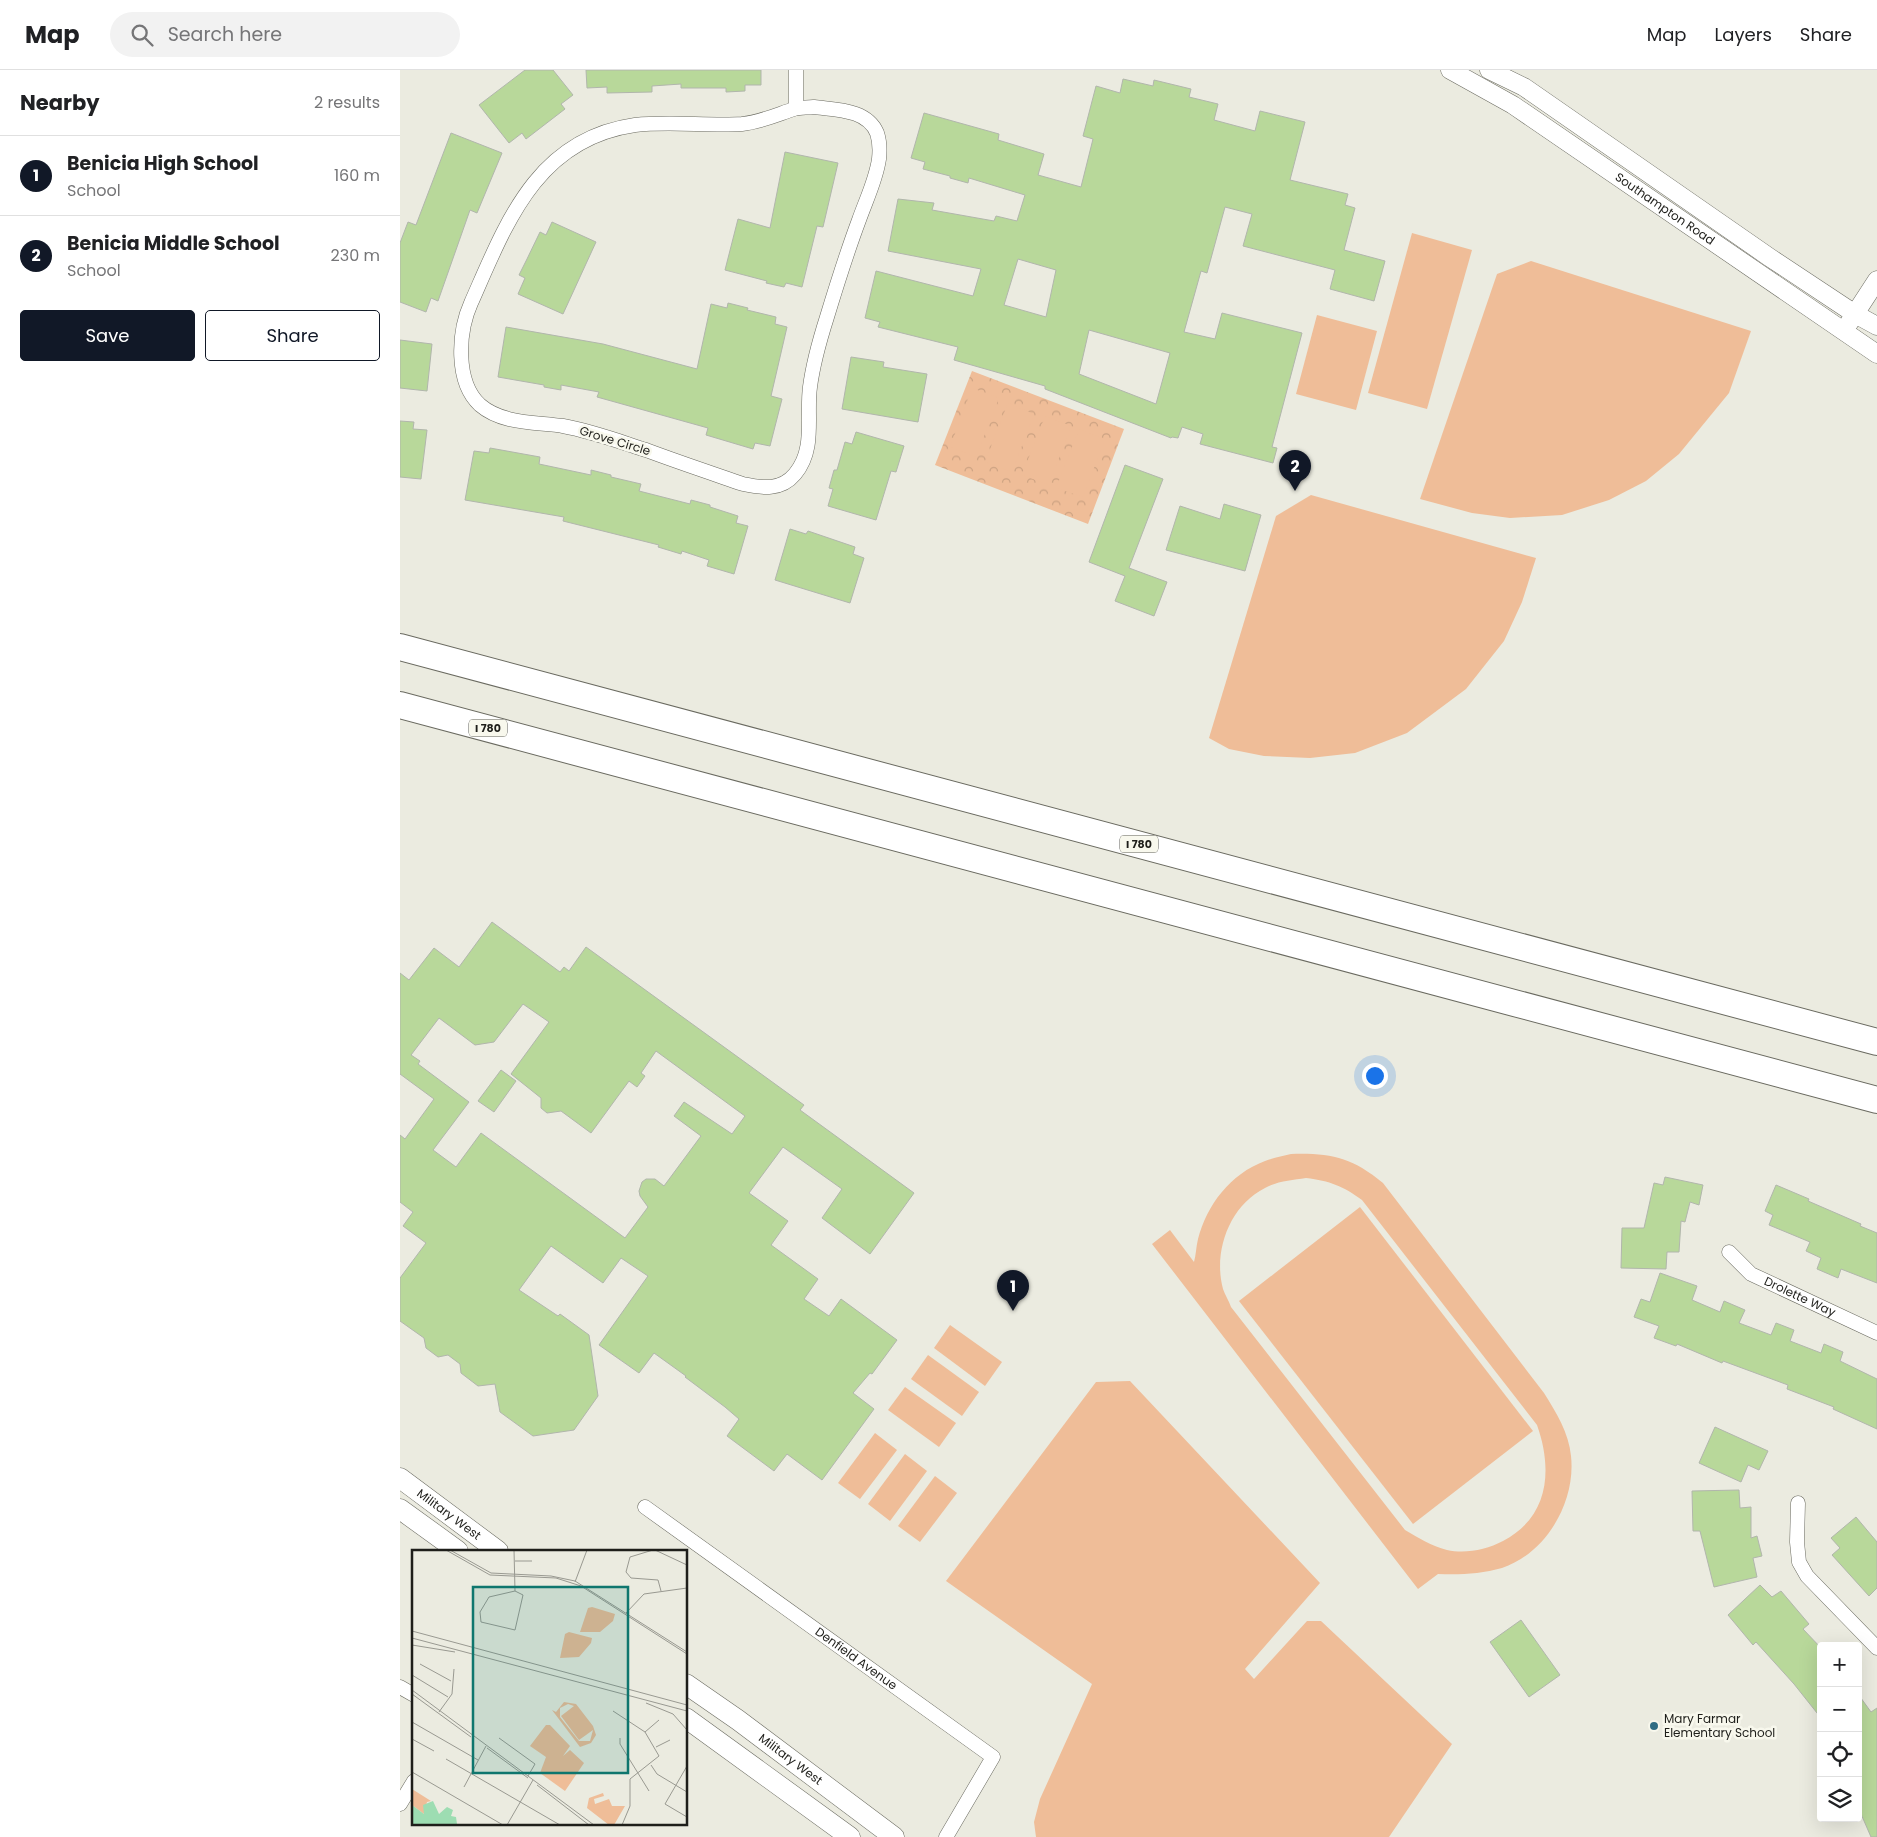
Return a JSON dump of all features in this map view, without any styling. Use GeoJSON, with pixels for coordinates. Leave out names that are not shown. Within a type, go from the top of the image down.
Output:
{"type":"FeatureCollection","features":[{"type":"Feature","properties":{"kind":"highway","name":"I 780"},"geometry":{"type":"LineString","coordinates":[[400,647],[1877,1042]]}},
{"type":"Feature","properties":{"kind":"highway","name":"I 780"},"geometry":{"type":"LineString","coordinates":[[400,705],[1877,1100]]}},
{"type":"Feature","properties":{"kind":"highway"},"geometry":{"type":"LineString","coordinates":[[400,721],[438,730],[575,752]]}},
{"type":"Feature","properties":{"kind":"highway"},"geometry":{"type":"LineString","coordinates":[[1808,1082],[1877,1110]]}},
{"type":"Feature","properties":{"kind":"main road","name":"Military West"},"geometry":{"type":"LineString","coordinates":[[400,1478],[497,1550]]}},
{"type":"Feature","properties":{"kind":"main road","name":"Military West"},"geometry":{"type":"LineString","coordinates":[[400,1508],[457,1550]]}},
{"type":"Feature","properties":{"kind":"main road","name":"Military West"},"geometry":{"type":"LineString","coordinates":[[688,1685],[738,1720],[894,1837]]}},
{"type":"Feature","properties":{"kind":"main road"},"geometry":{"type":"LineString","coordinates":[[688,1719],[850,1837]]}},
{"type":"Feature","properties":{"kind":"street"},"geometry":{"type":"LineString","coordinates":[[796,70],[796,108]]}},
{"type":"Feature","properties":{"kind":"street","name":"Southampton Road"},"geometry":{"type":"LineString","coordinates":[[1450,70],[1514,105],[1877,354]]}},
{"type":"Feature","properties":{"kind":"street","name":"Southampton Road"},"geometry":{"type":"LineString","coordinates":[[1489,70],[1524,87],[1769,257],[1855,314],[1877,326]]}},
{"type":"Feature","properties":{"kind":"street","name":"Grove Circle"},"geometry":{"type":"LineString","coordinates":[[814,107],[859,115],[872,124],[877,133],[880,148],[877,170],[844,262],[824,328],[810,384],[807,451],[803,462],[786,483],[768,489],[743,484],[600,434],[564,426],[514,420],[495,414],[481,405],[469,392],[461,349],[468,309],[500,238],[518,204],[549,165],[567,151],[608,131],[636,125],[743,124],[767,119],[796,108],[814,107]]}},
{"type":"Feature","properties":{"kind":"street"},"geometry":{"type":"LineString","coordinates":[[1843,332],[1877,280]]}},
{"type":"Feature","properties":{"kind":"street","name":"Drolette Way"},"geometry":{"type":"LineString","coordinates":[[1729,1252],[1751,1274],[1877,1333]]}},
{"type":"Feature","properties":{"kind":"street"},"geometry":{"type":"LineString","coordinates":[[1798,1503],[1797,1542],[1799,1562],[1808,1576],[1877,1648]]}},
{"type":"Feature","properties":{"kind":"street","name":"Denfield Avenue"},"geometry":{"type":"LineString","coordinates":[[645,1507],[993,1757],[946,1837]]}},
{"type":"Feature","properties":{"kind":"street"},"geometry":{"type":"LineString","coordinates":[[400,1687],[412,1694]]}},
{"type":"Feature","properties":{"kind":"street"},"geometry":{"type":"LineString","coordinates":[[400,1804],[412,1784]]}},
{"type":"Feature","properties":{"kind":"green space"},"geometry":{"type":"Polygon","coordinates":[[[1412,233],[1472,250],[1427,409],[1368,393],[1412,233]]]}},
{"type":"Feature","properties":{"kind":"green space"},"geometry":{"type":"Polygon","coordinates":[[[1531,261],[1751,331],[1729,393],[1679,454],[1646,481],[1609,500],[1562,515],[1510,518],[1472,513],[1420,499],[1497,274],[1531,261]]]}},
{"type":"Feature","properties":{"kind":"green space"},"geometry":{"type":"Polygon","coordinates":[[[1317,315],[1377,331],[1356,410],[1296,394],[1317,315]]]}},
{"type":"Feature","properties":{"kind":"green space"},"geometry":{"type":"Polygon","coordinates":[[[972,371],[1124,429],[1088,524],[935,465],[972,371]]]}},
{"type":"Feature","properties":{"kind":"green space"},"geometry":{"type":"Polygon","coordinates":[[[972,388],[999,398],[976,457],[950,447],[972,388]]]}},
{"type":"Feature","properties":{"kind":"green space"},"geometry":{"type":"Polygon","coordinates":[[[1008,403],[1034,414],[1012,472],[985,462],[1008,403]]]}},
{"type":"Feature","properties":{"kind":"green space"},"geometry":{"type":"Polygon","coordinates":[[[1045,416],[1071,426],[1049,485],[1022,475],[1045,416]]]}},
{"type":"Feature","properties":{"kind":"green space"},"geometry":{"type":"Polygon","coordinates":[[[1079,429],[1105,439],[1083,497],[1056,488],[1079,429]]]}},
{"type":"Feature","properties":{"kind":"green space"},"geometry":{"type":"Polygon","coordinates":[[[1311,495],[1536,558],[1522,602],[1504,641],[1466,689],[1407,733],[1355,753],[1310,758],[1264,756],[1229,749],[1209,738],[1276,516],[1311,495]]]}},
{"type":"Feature","properties":{"kind":"green space"},"geometry":{"type":"Polygon","coordinates":[[[1291,1154],[1318,1154],[1340,1158],[1361,1167],[1383,1183],[1544,1393],[1553,1408],[1565,1431],[1570,1447],[1571,1473],[1569,1490],[1555,1523],[1545,1538],[1518,1561],[1486,1572],[1438,1574],[1418,1589],[1152,1244],[1170,1230],[1194,1262],[1202,1226],[1207,1214],[1222,1192],[1231,1182],[1252,1167],[1268,1160],[1291,1154]],[[1296,1179],[1280,1182],[1265,1188],[1252,1196],[1233,1218],[1222,1246],[1220,1260],[1220,1275],[1223,1289],[1231,1307],[1405,1530],[1425,1542],[1447,1550],[1461,1552],[1490,1547],[1503,1541],[1518,1531],[1530,1519],[1538,1506],[1543,1491],[1545,1459],[1537,1425],[1362,1200],[1336,1185],[1315,1179],[1296,1179]]]}},
{"type":"Feature","properties":{"kind":"green space"},"geometry":{"type":"Polygon","coordinates":[[[1360,1207],[1533,1431],[1413,1524],[1239,1301],[1360,1207]]]}},
{"type":"Feature","properties":{"kind":"green space"},"geometry":{"type":"Polygon","coordinates":[[[950,1325],[1002,1362],[985,1386],[934,1348],[950,1325]]]}},
{"type":"Feature","properties":{"kind":"green space"},"geometry":{"type":"Polygon","coordinates":[[[928,1355],[979,1392],[962,1416],[911,1379],[928,1355]]]}},
{"type":"Feature","properties":{"kind":"green space"},"geometry":{"type":"Polygon","coordinates":[[[1130,1381],[1320,1583],[1245,1669],[1254,1679],[1307,1621],[1321,1621],[1452,1744],[1389,1837],[1036,1837],[1034,1822],[1040,1799],[1092,1684],[946,1581],[1096,1382],[1130,1381]]]}},
{"type":"Feature","properties":{"kind":"green space"},"geometry":{"type":"Polygon","coordinates":[[[905,1387],[956,1423],[939,1447],[888,1410],[905,1387]]]}},
{"type":"Feature","properties":{"kind":"green space"},"geometry":{"type":"Polygon","coordinates":[[[875,1433],[897,1450],[860,1499],[838,1483],[875,1433]]]}},
{"type":"Feature","properties":{"kind":"green space"},"geometry":{"type":"Polygon","coordinates":[[[905,1454],[927,1471],[890,1521],[868,1504],[905,1454]]]}},
{"type":"Feature","properties":{"kind":"green space"},"geometry":{"type":"Polygon","coordinates":[[[935,1476],[957,1493],[920,1542],[898,1526],[935,1476]]]}},
{"type":"Feature","properties":{"kind":"building"},"geometry":{"type":"Polygon","coordinates":[[[525,70],[553,70],[573,95],[561,104],[565,109],[526,139],[522,133],[509,143],[479,105],[525,70]]]}},
{"type":"Feature","properties":{"kind":"building"},"geometry":{"type":"Polygon","coordinates":[[[586,70],[761,70],[761,85],[745,85],[745,91],[726,92],[726,88],[681,88],[681,84],[652,86],[652,92],[607,93],[607,87],[587,88],[586,70]]]}},
{"type":"Feature","properties":{"kind":"building"},"geometry":{"type":"Polygon","coordinates":[[[1123,79],[1153,86],[1154,80],[1191,89],[1189,97],[1218,104],[1214,120],[1255,131],[1260,111],[1305,122],[1290,180],[1348,194],[1345,205],[1355,208],[1344,250],[1385,261],[1374,301],[1330,289],[1335,270],[1243,246],[1252,214],[1225,207],[1207,273],[1201,271],[1184,332],[1215,339],[1222,313],[1302,333],[1272,447],[1277,448],[1273,463],[1200,444],[1203,434],[1182,427],[1178,438],[1171,438],[1045,389],[1045,386],[954,360],[958,347],[878,327],[880,322],[865,318],[876,271],[973,296],[981,269],[888,251],[898,199],[934,203],[932,210],[994,221],[996,216],[1017,221],[1025,195],[969,178],[968,183],[923,169],[925,162],[911,158],[924,113],[999,134],[998,140],[1044,154],[1038,175],[1081,187],[1093,139],[1083,136],[1096,86],[1120,93],[1123,79]],[[1018,259],[1004,305],[1046,317],[1056,270],[1018,259]],[[1089,330],[1079,374],[1156,404],[1170,353],[1089,330]]]}},
{"type":"Feature","properties":{"kind":"building"},"geometry":{"type":"Polygon","coordinates":[[[451,133],[502,153],[477,213],[470,210],[438,301],[431,298],[426,312],[400,302],[400,243],[408,222],[416,225],[451,133]]]}},
{"type":"Feature","properties":{"kind":"building"},"geometry":{"type":"Polygon","coordinates":[[[785,152],[838,163],[823,227],[817,226],[802,287],[786,283],[784,287],[725,270],[738,219],[770,228],[785,152]]]}},
{"type":"Feature","properties":{"kind":"building"},"geometry":{"type":"Polygon","coordinates":[[[552,222],[596,242],[563,314],[518,294],[525,278],[519,275],[540,232],[546,235],[552,222]]]}},
{"type":"Feature","properties":{"kind":"building"},"geometry":{"type":"Polygon","coordinates":[[[728,303],[776,317],[775,324],[787,327],[771,396],[782,399],[770,446],[755,443],[753,449],[706,435],[708,428],[597,397],[599,392],[561,385],[561,390],[498,377],[506,327],[603,344],[697,369],[711,304],[727,308],[728,303]]]}},
{"type":"Feature","properties":{"kind":"building"},"geometry":{"type":"Polygon","coordinates":[[[400,340],[432,344],[427,391],[400,388],[400,340]]]}},
{"type":"Feature","properties":{"kind":"building"},"geometry":{"type":"Polygon","coordinates":[[[851,357],[884,362],[883,367],[927,374],[918,422],[842,409],[851,357]]]}},
{"type":"Feature","properties":{"kind":"building"},"geometry":{"type":"Polygon","coordinates":[[[400,421],[414,422],[413,429],[427,430],[421,479],[400,477],[400,421]]]}},
{"type":"Feature","properties":{"kind":"building"},"geometry":{"type":"Polygon","coordinates":[[[856,432],[904,446],[896,472],[891,471],[876,520],[828,506],[833,489],[829,488],[834,470],[837,470],[845,442],[852,444],[856,432]]]}},
{"type":"Feature","properties":{"kind":"building"},"geometry":{"type":"Polygon","coordinates":[[[490,448],[540,457],[539,464],[591,475],[591,470],[611,475],[611,477],[641,484],[639,491],[690,504],[691,500],[738,516],[736,523],[748,526],[734,574],[707,566],[709,560],[682,551],[681,554],[658,547],[659,545],[563,521],[564,517],[465,500],[474,451],[489,453],[490,448]]]}},
{"type":"Feature","properties":{"kind":"building"},"geometry":{"type":"Polygon","coordinates":[[[1125,465],[1163,479],[1129,568],[1167,582],[1154,616],[1115,601],[1125,576],[1089,562],[1125,465]]]}},
{"type":"Feature","properties":{"kind":"building"},"geometry":{"type":"Polygon","coordinates":[[[1224,504],[1261,515],[1245,571],[1166,550],[1180,506],[1220,519],[1224,504]]]}},
{"type":"Feature","properties":{"kind":"building"},"geometry":{"type":"Polygon","coordinates":[[[790,529],[806,534],[808,531],[855,547],[853,554],[864,558],[850,603],[775,580],[790,529]]]}},
{"type":"Feature","properties":{"kind":"building"},"geometry":{"type":"Polygon","coordinates":[[[492,922],[560,972],[564,967],[569,971],[586,947],[804,1105],[800,1110],[914,1193],[870,1254],[822,1218],[842,1189],[783,1147],[749,1193],[788,1221],[771,1245],[818,1279],[804,1299],[829,1316],[841,1299],[897,1340],[872,1374],[870,1373],[853,1393],[874,1409],[822,1480],[787,1454],[774,1471],[727,1436],[739,1419],[654,1353],[639,1373],[599,1345],[648,1276],[621,1258],[603,1283],[551,1246],[519,1290],[558,1316],[560,1314],[589,1335],[598,1396],[574,1430],[533,1436],[500,1412],[495,1384],[478,1386],[461,1373],[460,1364],[448,1355],[438,1357],[426,1348],[424,1338],[400,1321],[400,1278],[426,1243],[403,1226],[413,1212],[400,1202],[400,1135],[405,1139],[434,1099],[400,1074],[400,973],[409,980],[434,948],[459,967],[492,922]],[[523,1004],[494,1042],[475,1045],[439,1018],[411,1055],[420,1061],[418,1064],[469,1102],[433,1150],[456,1167],[481,1133],[625,1238],[648,1207],[640,1196],[639,1191],[642,1182],[646,1179],[655,1179],[664,1186],[701,1136],[674,1116],[684,1102],[732,1134],[745,1116],[656,1051],[641,1073],[645,1076],[637,1087],[629,1081],[591,1133],[561,1111],[547,1113],[541,1108],[541,1098],[511,1074],[549,1022],[523,1004]]]}},
{"type":"Feature","properties":{"kind":"building"},"geometry":{"type":"Polygon","coordinates":[[[501,1070],[516,1081],[494,1112],[478,1101],[501,1070]]]}},
{"type":"Feature","properties":{"kind":"building"},"geometry":{"type":"Polygon","coordinates":[[[1665,1177],[1703,1185],[1699,1205],[1690,1202],[1685,1222],[1681,1221],[1679,1252],[1667,1252],[1666,1269],[1621,1268],[1622,1228],[1644,1228],[1654,1183],[1663,1185],[1665,1177]]]}},
{"type":"Feature","properties":{"kind":"building"},"geometry":{"type":"Polygon","coordinates":[[[1776,1185],[1809,1199],[1808,1201],[1877,1233],[1877,1283],[1841,1269],[1838,1278],[1817,1269],[1821,1258],[1806,1251],[1810,1242],[1769,1225],[1773,1215],[1765,1211],[1776,1185]]]}},
{"type":"Feature","properties":{"kind":"building"},"geometry":{"type":"Polygon","coordinates":[[[1660,1273],[1697,1286],[1692,1300],[1720,1312],[1724,1301],[1745,1310],[1739,1323],[1771,1335],[1776,1323],[1794,1330],[1790,1341],[1821,1353],[1824,1344],[1843,1352],[1840,1361],[1877,1379],[1877,1429],[1833,1409],[1834,1407],[1787,1389],[1788,1385],[1723,1361],[1722,1363],[1677,1344],[1676,1346],[1654,1338],[1659,1326],[1634,1317],[1641,1299],[1650,1302],[1660,1273]]]}},
{"type":"Feature","properties":{"kind":"building"},"geometry":{"type":"Polygon","coordinates":[[[1715,1427],[1768,1451],[1759,1470],[1748,1465],[1741,1482],[1699,1463],[1715,1427]]]}},
{"type":"Feature","properties":{"kind":"building"},"geometry":{"type":"Polygon","coordinates":[[[1739,1490],[1740,1508],[1751,1507],[1751,1538],[1757,1536],[1762,1556],[1753,1558],[1757,1577],[1714,1587],[1700,1531],[1693,1531],[1692,1491],[1739,1490]]]}},
{"type":"Feature","properties":{"kind":"building"},"geometry":{"type":"Polygon","coordinates":[[[1856,1517],[1877,1542],[1877,1588],[1869,1596],[1832,1555],[1840,1548],[1831,1538],[1856,1517]]]}},
{"type":"Feature","properties":{"kind":"building"},"geometry":{"type":"Polygon","coordinates":[[[1760,1585],[1772,1597],[1781,1591],[1809,1624],[1803,1629],[1817,1644],[1817,1713],[1756,1642],[1753,1645],[1728,1615],[1760,1585]]]}},
{"type":"Feature","properties":{"kind":"building"},"geometry":{"type":"Polygon","coordinates":[[[1521,1620],[1560,1675],[1529,1697],[1490,1642],[1521,1620]]]}},
{"type":"Feature","properties":{"kind":"building"},"geometry":{"type":"Polygon","coordinates":[[[1862,1700],[1871,1712],[1877,1708],[1877,1837],[1871,1837],[1862,1816],[1862,1700]]]}},
{"type":"Feature","properties":{"kind":"place","name":"Benicia Middle School"},"geometry":{"type":"Point","coordinates":[1295,491]}},
{"type":"Feature","properties":{"kind":"place","name":"Benicia High School"},"geometry":{"type":"Point","coordinates":[1013,1311]}},
{"type":"Feature","properties":{"kind":"place","name":"Mary Farmar Elementary School"},"geometry":{"type":"Point","coordinates":[1654,1726]}}]}
